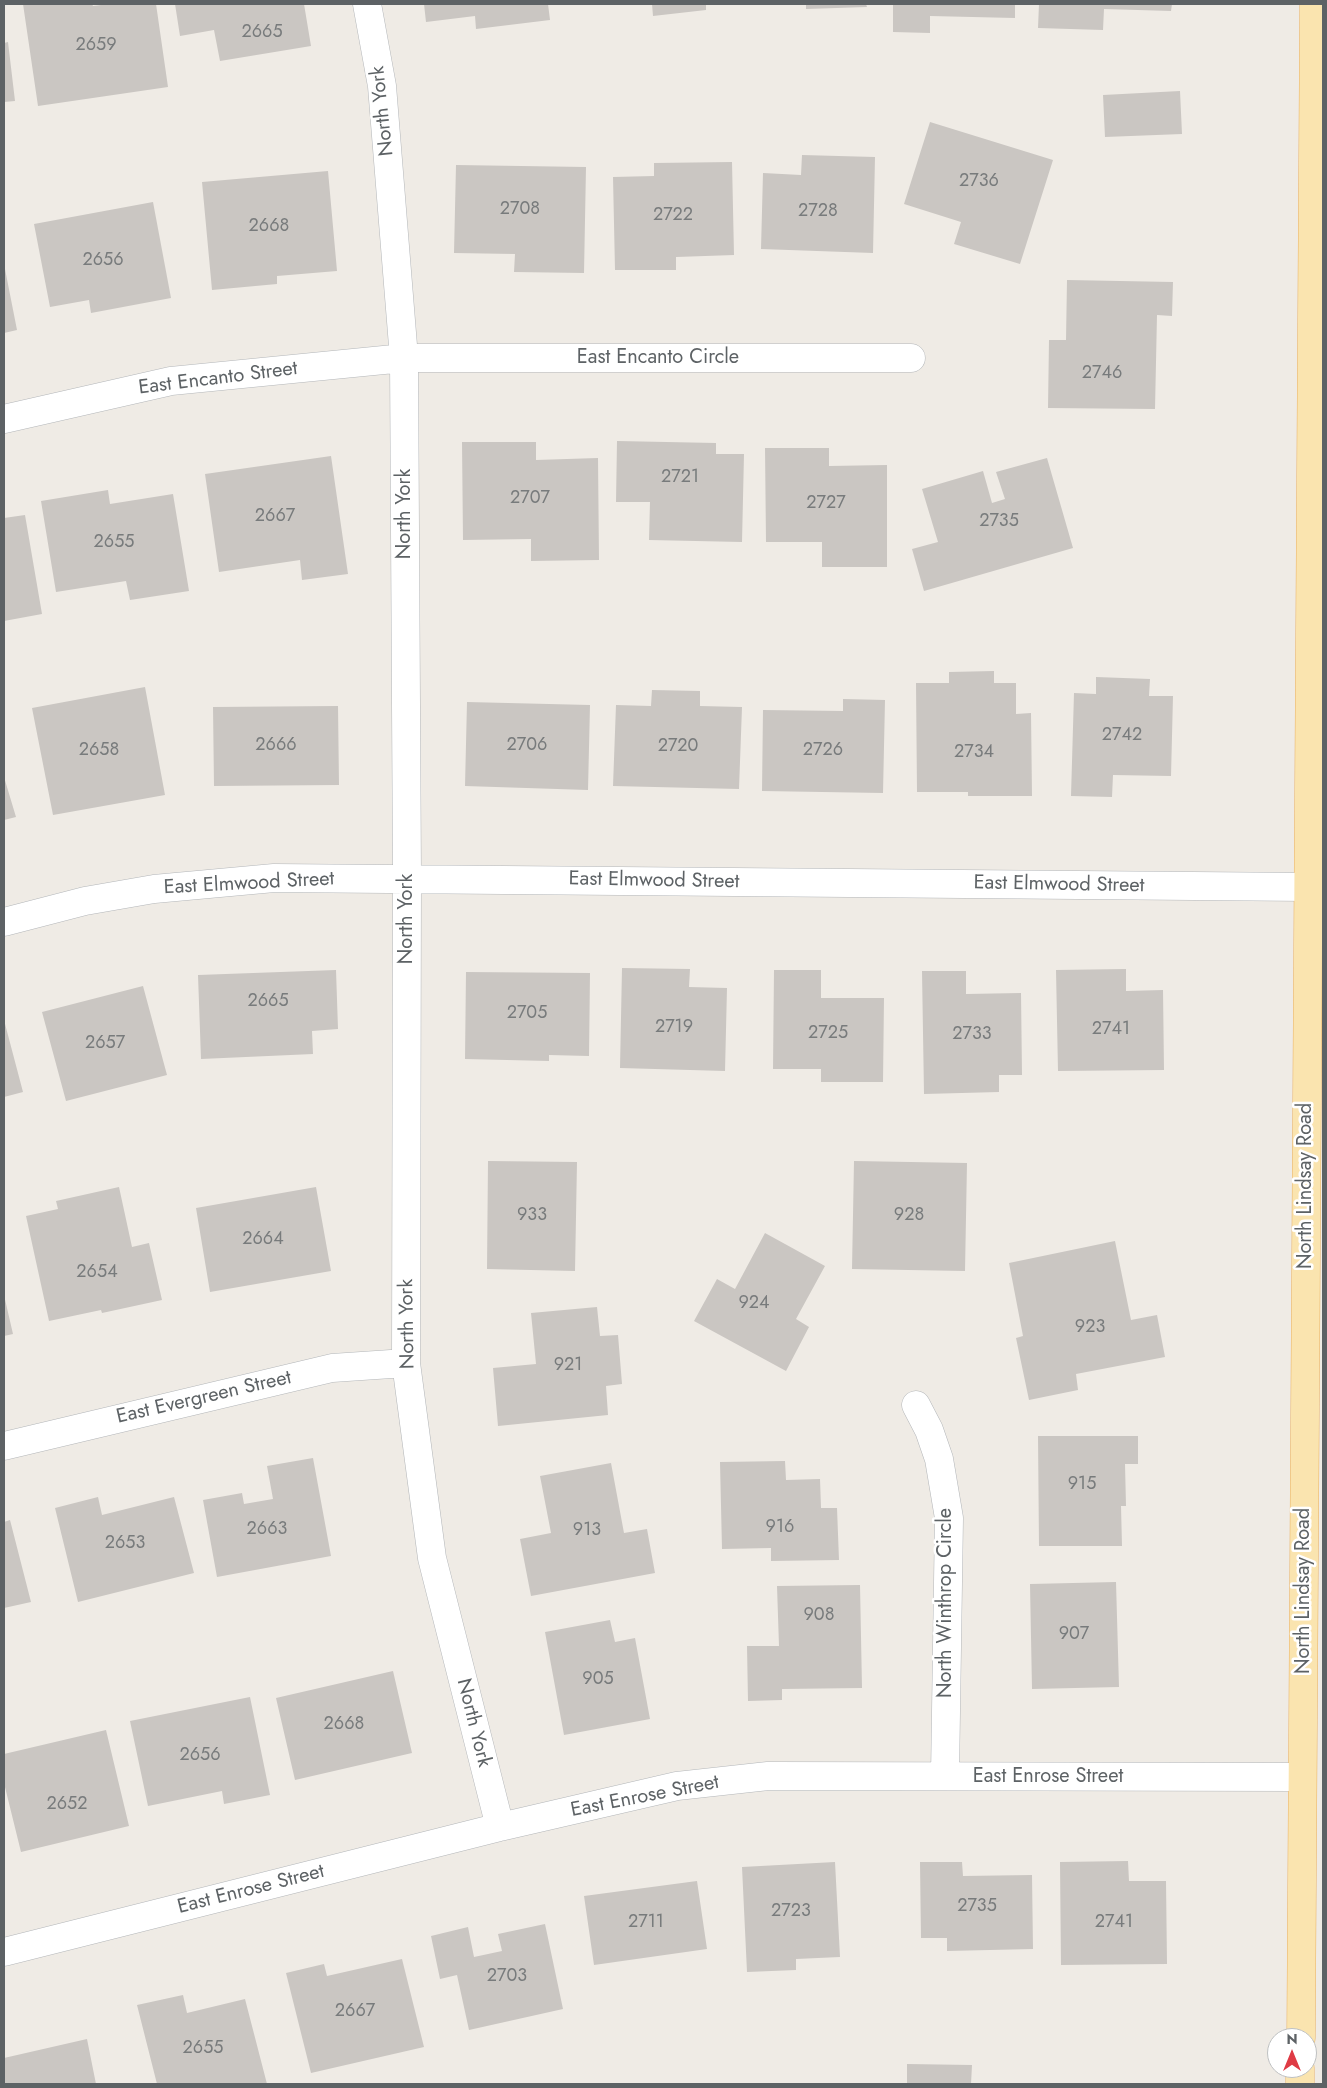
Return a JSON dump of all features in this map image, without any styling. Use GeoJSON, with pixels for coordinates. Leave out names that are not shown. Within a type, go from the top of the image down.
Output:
{"type":"FeatureCollection","features":[{"type":"Feature","properties":{"kind":"main road","name":"North Lindsay Road"},"geometry":{"type":"LineString","coordinates":[[1300,2028],[1308,888],[1316,584],[1314,4]]}},
{"type":"Feature","properties":{"kind":"street","name":"North York"},"geometry":{"type":"LineString","coordinates":[[367,4],[382,86],[404,358],[407,878],[406,1363],[432,1558],[500,1827]]}},
{"type":"Feature","properties":{"kind":"street","name":"East Encanto Circle"},"geometry":{"type":"LineString","coordinates":[[404,358],[911,358]]}},
{"type":"Feature","properties":{"kind":"street","name":"East Encanto Street"},"geometry":{"type":"LineString","coordinates":[[4,420],[171,381],[404,358]]}},
{"type":"Feature","properties":{"kind":"street","name":"East Elmwood Street"},"geometry":{"type":"LineString","coordinates":[[4,922],[85,901],[154,889],[274,878],[1308,888]]}},
{"type":"Feature","properties":{"kind":"street","name":"East Evergreen Street"},"geometry":{"type":"LineString","coordinates":[[4,1446],[332,1368],[406,1363]]}},
{"type":"Feature","properties":{"kind":"street","name":"North Winthrop Circle"},"geometry":{"type":"LineString","coordinates":[[916,1405],[929,1430],[939,1459],[949,1518],[945,1776]]}},
{"type":"Feature","properties":{"kind":"street","name":"East Enrose Street"},"geometry":{"type":"LineString","coordinates":[[4,1952],[500,1827],[677,1786],[768,1776],[1302,1778]]}},
{"type":"Feature","properties":{"kind":"building"},"geometry":{"type":"Polygon","coordinates":[[[23,4],[92,4],[93,6],[156,4],[168,87],[38,106],[23,4]]]}},
{"type":"Feature","properties":{"kind":"building"},"geometry":{"type":"Polygon","coordinates":[[[175,4],[304,4],[311,46],[220,61],[214,30],[180,36],[175,4]]]}},
{"type":"Feature","properties":{"kind":"building"},"geometry":{"type":"Polygon","coordinates":[[[424,4],[548,4],[550,20],[476,29],[475,16],[426,22],[424,4]]]}},
{"type":"Feature","properties":{"kind":"building"},"geometry":{"type":"Polygon","coordinates":[[[652,4],[706,4],[706,10],[653,16],[652,4]]]}},
{"type":"Feature","properties":{"kind":"building"},"geometry":{"type":"Polygon","coordinates":[[[806,4],[866,4],[867,7],[806,9],[806,4]]]}},
{"type":"Feature","properties":{"kind":"building"},"geometry":{"type":"Polygon","coordinates":[[[893,4],[1015,4],[1015,18],[930,16],[930,33],[893,32],[893,4]]]}},
{"type":"Feature","properties":{"kind":"building"},"geometry":{"type":"Polygon","coordinates":[[[1039,4],[1172,4],[1171,11],[1104,9],[1103,30],[1038,28],[1039,4]]]}},
{"type":"Feature","properties":{"kind":"building"},"geometry":{"type":"Polygon","coordinates":[[[8,42],[15,101],[4,102],[4,43],[8,42]]]}},
{"type":"Feature","properties":{"kind":"building"},"geometry":{"type":"Polygon","coordinates":[[[1180,91],[1182,134],[1105,137],[1103,95],[1180,91]]]}},
{"type":"Feature","properties":{"kind":"building"},"geometry":{"type":"Polygon","coordinates":[[[930,122],[1053,160],[1020,264],[954,244],[961,222],[904,204],[930,122]]]}},
{"type":"Feature","properties":{"kind":"building"},"geometry":{"type":"Polygon","coordinates":[[[802,155],[875,157],[873,253],[761,249],[763,173],[801,175],[802,155]]]}},
{"type":"Feature","properties":{"kind":"building"},"geometry":{"type":"Polygon","coordinates":[[[732,162],[734,255],[676,257],[676,270],[615,270],[613,177],[654,176],[654,163],[732,162]]]}},
{"type":"Feature","properties":{"kind":"building"},"geometry":{"type":"Polygon","coordinates":[[[456,165],[586,167],[584,273],[514,272],[515,254],[454,253],[456,165]]]}},
{"type":"Feature","properties":{"kind":"building"},"geometry":{"type":"Polygon","coordinates":[[[328,171],[337,271],[277,276],[277,284],[212,290],[202,182],[328,171]]]}},
{"type":"Feature","properties":{"kind":"building"},"geometry":{"type":"Polygon","coordinates":[[[153,202],[171,298],[91,313],[89,300],[50,307],[34,224],[153,202]]]}},
{"type":"Feature","properties":{"kind":"building"},"geometry":{"type":"Polygon","coordinates":[[[4,270],[17,330],[4,333],[4,270]]]}},
{"type":"Feature","properties":{"kind":"building"},"geometry":{"type":"Polygon","coordinates":[[[1067,280],[1173,282],[1172,316],[1157,315],[1155,409],[1048,408],[1049,340],[1066,340],[1067,280]]]}},
{"type":"Feature","properties":{"kind":"building"},"geometry":{"type":"Polygon","coordinates":[[[617,441],[716,443],[716,454],[744,454],[742,542],[649,540],[650,502],[616,502],[617,441]]]}},
{"type":"Feature","properties":{"kind":"building"},"geometry":{"type":"Polygon","coordinates":[[[462,442],[536,442],[536,460],[598,458],[599,560],[531,561],[531,539],[463,540],[462,442]]]}},
{"type":"Feature","properties":{"kind":"building"},"geometry":{"type":"Polygon","coordinates":[[[765,448],[829,448],[829,466],[887,465],[887,567],[822,567],[822,542],[766,542],[765,448]]]}},
{"type":"Feature","properties":{"kind":"building"},"geometry":{"type":"Polygon","coordinates":[[[331,456],[348,574],[302,580],[300,560],[219,572],[205,474],[331,456]]]}},
{"type":"Feature","properties":{"kind":"building"},"geometry":{"type":"Polygon","coordinates":[[[1047,458],[1073,548],[924,591],[912,549],[938,542],[922,489],[983,471],[992,503],[1005,499],[996,472],[1047,458]]]}},
{"type":"Feature","properties":{"kind":"building"},"geometry":{"type":"Polygon","coordinates":[[[108,490],[110,504],[173,494],[189,591],[130,600],[126,581],[56,592],[41,501],[108,490]]]}},
{"type":"Feature","properties":{"kind":"building"},"geometry":{"type":"Polygon","coordinates":[[[25,515],[42,614],[4,621],[4,518],[25,515]]]}},
{"type":"Feature","properties":{"kind":"building"},"geometry":{"type":"Polygon","coordinates":[[[994,671],[994,683],[1016,683],[1016,714],[1031,713],[1032,796],[968,796],[968,792],[917,792],[916,683],[949,683],[949,672],[994,671]]]}},
{"type":"Feature","properties":{"kind":"building"},"geometry":{"type":"Polygon","coordinates":[[[1096,677],[1150,679],[1149,696],[1173,696],[1171,776],[1113,775],[1112,797],[1071,796],[1074,693],[1096,694],[1096,677]]]}},
{"type":"Feature","properties":{"kind":"building"},"geometry":{"type":"Polygon","coordinates":[[[145,687],[165,795],[53,815],[32,708],[145,687]]]}},
{"type":"Feature","properties":{"kind":"building"},"geometry":{"type":"Polygon","coordinates":[[[652,690],[700,691],[700,706],[742,707],[739,789],[613,786],[616,705],[651,706],[652,690]]]}},
{"type":"Feature","properties":{"kind":"building"},"geometry":{"type":"Polygon","coordinates":[[[843,699],[885,700],[883,793],[762,791],[763,710],[843,711],[843,699]]]}},
{"type":"Feature","properties":{"kind":"building"},"geometry":{"type":"Polygon","coordinates":[[[467,702],[590,705],[588,790],[465,786],[467,702]]]}},
{"type":"Feature","properties":{"kind":"building"},"geometry":{"type":"Polygon","coordinates":[[[338,706],[339,785],[214,786],[213,707],[338,706]]]}},
{"type":"Feature","properties":{"kind":"building"},"geometry":{"type":"Polygon","coordinates":[[[4,777],[16,817],[4,820],[4,777]]]}},
{"type":"Feature","properties":{"kind":"building"},"geometry":{"type":"Polygon","coordinates":[[[622,968],[690,969],[689,987],[727,988],[725,1071],[620,1068],[622,968]]]}},
{"type":"Feature","properties":{"kind":"building"},"geometry":{"type":"Polygon","coordinates":[[[1126,969],[1126,991],[1163,990],[1164,1070],[1058,1071],[1056,970],[1126,969]]]}},
{"type":"Feature","properties":{"kind":"building"},"geometry":{"type":"Polygon","coordinates":[[[336,970],[338,1029],[312,1031],[313,1054],[201,1059],[198,975],[336,970]]]}},
{"type":"Feature","properties":{"kind":"building"},"geometry":{"type":"Polygon","coordinates":[[[774,970],[821,970],[821,998],[884,998],[883,1082],[821,1082],[821,1069],[773,1069],[774,970]]]}},
{"type":"Feature","properties":{"kind":"building"},"geometry":{"type":"Polygon","coordinates":[[[922,971],[966,971],[966,994],[1021,993],[1022,1075],[999,1075],[999,1092],[924,1094],[922,971]]]}},
{"type":"Feature","properties":{"kind":"building"},"geometry":{"type":"Polygon","coordinates":[[[466,972],[590,973],[589,1056],[549,1055],[549,1061],[465,1059],[466,972]]]}},
{"type":"Feature","properties":{"kind":"building"},"geometry":{"type":"Polygon","coordinates":[[[143,986],[167,1075],[66,1101],[42,1012],[143,986]]]}},
{"type":"Feature","properties":{"kind":"building"},"geometry":{"type":"Polygon","coordinates":[[[4,1020],[23,1092],[4,1097],[4,1020]]]}},
{"type":"Feature","properties":{"kind":"building"},"geometry":{"type":"Polygon","coordinates":[[[488,1161],[577,1162],[575,1271],[487,1269],[488,1161]]]}},
{"type":"Feature","properties":{"kind":"building"},"geometry":{"type":"Polygon","coordinates":[[[854,1161],[967,1163],[965,1271],[852,1269],[854,1161]]]}},
{"type":"Feature","properties":{"kind":"building"},"geometry":{"type":"Polygon","coordinates":[[[119,1187],[132,1247],[149,1243],[162,1300],[102,1313],[101,1310],[49,1321],[26,1216],[58,1209],[56,1201],[119,1187]]]}},
{"type":"Feature","properties":{"kind":"building"},"geometry":{"type":"Polygon","coordinates":[[[316,1187],[331,1271],[210,1292],[196,1208],[316,1187]]]}},
{"type":"Feature","properties":{"kind":"building"},"geometry":{"type":"Polygon","coordinates":[[[765,1233],[825,1266],[796,1319],[809,1327],[786,1371],[694,1321],[717,1279],[735,1289],[765,1233]]]}},
{"type":"Feature","properties":{"kind":"building"},"geometry":{"type":"Polygon","coordinates":[[[1115,1241],[1131,1320],[1157,1315],[1165,1357],[1076,1374],[1078,1390],[1029,1400],[1016,1338],[1023,1336],[1009,1263],[1115,1241]]]}},
{"type":"Feature","properties":{"kind":"building"},"geometry":{"type":"Polygon","coordinates":[[[4,1295],[13,1334],[4,1336],[4,1295]]]}},
{"type":"Feature","properties":{"kind":"building"},"geometry":{"type":"Polygon","coordinates":[[[597,1307],[600,1336],[618,1335],[622,1384],[606,1386],[608,1415],[498,1426],[493,1368],[536,1364],[531,1313],[597,1307]]]}},
{"type":"Feature","properties":{"kind":"building"},"geometry":{"type":"Polygon","coordinates":[[[1038,1436],[1138,1436],[1138,1464],[1125,1464],[1126,1506],[1121,1506],[1122,1546],[1039,1546],[1038,1436]]]}},
{"type":"Feature","properties":{"kind":"building"},"geometry":{"type":"Polygon","coordinates":[[[313,1458],[331,1556],[217,1577],[203,1500],[242,1493],[244,1504],[273,1499],[267,1466],[313,1458]]]}},
{"type":"Feature","properties":{"kind":"building"},"geometry":{"type":"Polygon","coordinates":[[[785,1461],[786,1480],[820,1479],[821,1508],[837,1508],[839,1560],[771,1561],[771,1548],[722,1549],[720,1462],[785,1461]]]}},
{"type":"Feature","properties":{"kind":"building"},"geometry":{"type":"Polygon","coordinates":[[[611,1463],[624,1533],[647,1529],[655,1573],[531,1596],[520,1539],[551,1533],[540,1476],[611,1463]]]}},
{"type":"Feature","properties":{"kind":"building"},"geometry":{"type":"Polygon","coordinates":[[[98,1497],[102,1515],[174,1497],[194,1573],[78,1602],[55,1508],[98,1497]]]}},
{"type":"Feature","properties":{"kind":"building"},"geometry":{"type":"Polygon","coordinates":[[[10,1520],[31,1602],[4,1608],[4,1522],[10,1520]]]}},
{"type":"Feature","properties":{"kind":"building"},"geometry":{"type":"Polygon","coordinates":[[[1116,1582],[1119,1687],[1032,1689],[1030,1584],[1116,1582]]]}},
{"type":"Feature","properties":{"kind":"building"},"geometry":{"type":"Polygon","coordinates":[[[860,1585],[862,1688],[782,1689],[782,1700],[748,1701],[747,1646],[779,1646],[777,1586],[860,1585]]]}},
{"type":"Feature","properties":{"kind":"building"},"geometry":{"type":"Polygon","coordinates":[[[610,1620],[615,1642],[635,1638],[650,1719],[564,1735],[545,1632],[610,1620]]]}},
{"type":"Feature","properties":{"kind":"building"},"geometry":{"type":"Polygon","coordinates":[[[393,1671],[412,1753],[295,1780],[276,1698],[393,1671]]]}},
{"type":"Feature","properties":{"kind":"building"},"geometry":{"type":"Polygon","coordinates":[[[250,1697],[270,1795],[224,1804],[222,1791],[148,1806],[130,1721],[250,1697]]]}},
{"type":"Feature","properties":{"kind":"building"},"geometry":{"type":"Polygon","coordinates":[[[106,1730],[129,1826],[21,1852],[4,1783],[4,1754],[106,1730]]]}},
{"type":"Feature","properties":{"kind":"building"},"geometry":{"type":"Polygon","coordinates":[[[1128,1861],[1129,1881],[1166,1881],[1167,1964],[1061,1965],[1060,1862],[1128,1861]]]}},
{"type":"Feature","properties":{"kind":"building"},"geometry":{"type":"Polygon","coordinates":[[[835,1862],[840,1957],[796,1959],[796,1970],[747,1972],[742,1867],[835,1862]]]}},
{"type":"Feature","properties":{"kind":"building"},"geometry":{"type":"Polygon","coordinates":[[[920,1862],[962,1862],[963,1876],[1032,1875],[1033,1949],[947,1951],[947,1938],[921,1938],[920,1862]]]}},
{"type":"Feature","properties":{"kind":"building"},"geometry":{"type":"Polygon","coordinates":[[[697,1881],[707,1949],[594,1965],[584,1896],[697,1881]]]}},
{"type":"Feature","properties":{"kind":"building"},"geometry":{"type":"Polygon","coordinates":[[[545,1924],[563,2009],[469,2030],[457,1975],[440,1979],[431,1936],[468,1927],[474,1957],[502,1951],[498,1934],[545,1924]]]}},
{"type":"Feature","properties":{"kind":"building"},"geometry":{"type":"Polygon","coordinates":[[[402,1959],[424,2047],[311,2073],[286,1973],[324,1964],[327,1976],[402,1959]]]}},
{"type":"Feature","properties":{"kind":"building"},"geometry":{"type":"Polygon","coordinates":[[[183,1995],[187,2013],[245,1999],[267,2084],[157,2084],[137,2005],[183,1995]]]}},
{"type":"Feature","properties":{"kind":"building"},"geometry":{"type":"Polygon","coordinates":[[[87,2039],[96,2084],[4,2084],[4,2058],[87,2039]]]}},
{"type":"Feature","properties":{"kind":"building"},"geometry":{"type":"Polygon","coordinates":[[[907,2064],[972,2065],[971,2084],[907,2084],[907,2064]]]}}]}
